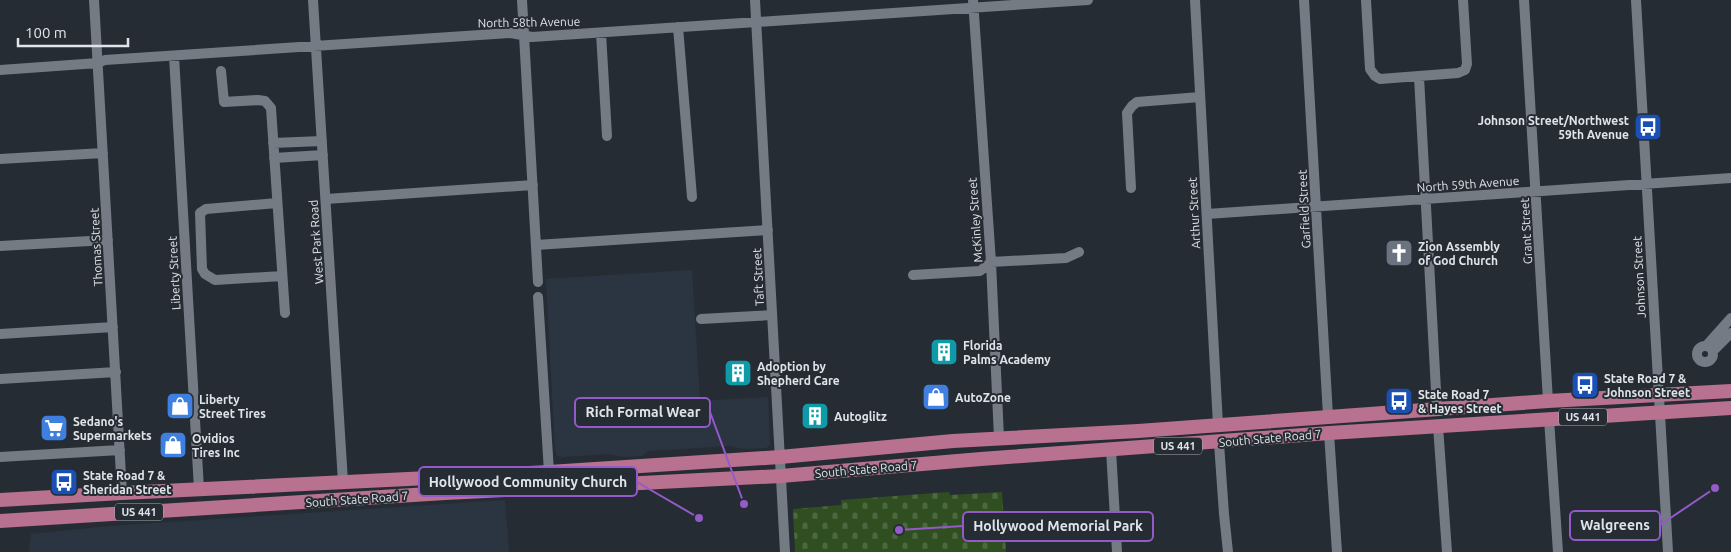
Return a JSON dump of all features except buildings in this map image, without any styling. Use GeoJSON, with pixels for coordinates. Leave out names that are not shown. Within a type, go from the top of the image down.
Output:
{"type":"FeatureCollection","features":[{"type":"Feature","properties":{"kind":"main road","name":"South State Road 7"},"geometry":{"type":"LineString","coordinates":[[0,500],[549,472],[780,457],[999,438],[1130,432],[1456,407],[1731,391]]}},
{"type":"Feature","properties":{"kind":"main road"},"geometry":{"type":"LineString","coordinates":[[1438,426],[1444,415],[1456,407]]}},
{"type":"Feature","properties":{"kind":"main road","name":"South State Road 7"},"geometry":{"type":"LineString","coordinates":[[0,521],[573,486],[781,476],[981,459],[1418,427],[1731,408]]}},
{"type":"Feature","properties":{"kind":"main road"},"geometry":{"type":"LineString","coordinates":[[1418,427],[1432,420],[1437,409]]}},
{"type":"Feature","properties":{"kind":"main road"},"geometry":{"type":"LineString","coordinates":[[1111,450],[1116,440],[1130,432]]}},
{"type":"Feature","properties":{"kind":"main road"},"geometry":{"type":"LineString","coordinates":[[981,459],[994,450],[999,438]]}},
{"type":"Feature","properties":{"kind":"main road"},"geometry":{"type":"LineString","coordinates":[[573,486],[578,476],[587,469]]}},
{"type":"Feature","properties":{"kind":"main road"},"geometry":{"type":"LineString","coordinates":[[533,489],[544,481],[549,472]]}},
{"type":"Feature","properties":{"kind":"main road"},"geometry":{"type":"LineString","coordinates":[[383,497],[389,486],[402,479]]}},
{"type":"Feature","properties":{"kind":"main road"},"geometry":{"type":"LineString","coordinates":[[323,501],[338,491],[343,482]]}},
{"type":"Feature","properties":{"kind":"main road"},"geometry":{"type":"LineString","coordinates":[[104,514],[108,502],[120,493]]}},
{"type":"Feature","properties":{"kind":"street","name":"Thomas Street"},"geometry":{"type":"LineString","coordinates":[[94,0],[116,372],[120,493]]}},
{"type":"Feature","properties":{"kind":"street","name":"West Park Road"},"geometry":{"type":"LineString","coordinates":[[314,0],[343,482]]}},
{"type":"Feature","properties":{"kind":"street"},"geometry":{"type":"LineString","coordinates":[[522,0],[538,282]]}},
{"type":"Feature","properties":{"kind":"street","name":"Taft Street"},"geometry":{"type":"LineString","coordinates":[[755,0],[785,552]]}},
{"type":"Feature","properties":{"kind":"street","name":"North 58th Avenue"},"geometry":{"type":"LineString","coordinates":[[0,70],[98,63],[105,60],[316,45],[511,33],[532,37],[601,33],[974,4],[1088,0]]}},
{"type":"Feature","properties":{"kind":"street","name":"Arthur Street"},"geometry":{"type":"LineString","coordinates":[[1195,0],[1218,425]]}},
{"type":"Feature","properties":{"kind":"street","name":"Garfield Street"},"geometry":{"type":"LineString","coordinates":[[1304,0],[1328,416]]}},
{"type":"Feature","properties":{"kind":"street"},"geometry":{"type":"LineString","coordinates":[[1366,0],[1370,69],[1375,76],[1380,78],[1419,77],[1458,73],[1464,70],[1467,64],[1463,0]]}},
{"type":"Feature","properties":{"kind":"street","name":"Grant Street"},"geometry":{"type":"LineString","coordinates":[[1524,0],[1548,401]]}},
{"type":"Feature","properties":{"kind":"street","name":"Johnson Street"},"geometry":{"type":"LineString","coordinates":[[1636,0],[1668,552]]}},
{"type":"Feature","properties":{"kind":"street","name":"McKinley Street"},"geometry":{"type":"LineString","coordinates":[[974,4],[991,262],[999,438]]}},
{"type":"Feature","properties":{"kind":"street"},"geometry":{"type":"LineString","coordinates":[[678,27],[692,197]]}},
{"type":"Feature","properties":{"kind":"street"},"geometry":{"type":"LineString","coordinates":[[601,33],[607,136]]}},
{"type":"Feature","properties":{"kind":"street","name":"Liberty Street"},"geometry":{"type":"LineString","coordinates":[[174,56],[199,489]]}},
{"type":"Feature","properties":{"kind":"street"},"geometry":{"type":"LineString","coordinates":[[221,71],[224,102],[258,100],[265,101],[271,108],[285,313]]}},
{"type":"Feature","properties":{"kind":"street"},"geometry":{"type":"LineString","coordinates":[[1419,77],[1437,409]]}},
{"type":"Feature","properties":{"kind":"street"},"geometry":{"type":"LineString","coordinates":[[1131,188],[1128,113],[1132,106],[1137,102],[1200,97]]}},
{"type":"Feature","properties":{"kind":"street"},"geometry":{"type":"LineString","coordinates":[[274,143],[322,141]]}},
{"type":"Feature","properties":{"kind":"street"},"geometry":{"type":"LineString","coordinates":[[0,159],[103,153]]}},
{"type":"Feature","properties":{"kind":"street"},"geometry":{"type":"LineString","coordinates":[[274,158],[323,155]]}},
{"type":"Feature","properties":{"kind":"street","name":"North 59th Avenue"},"geometry":{"type":"LineString","coordinates":[[1207,214],[1731,178]]}},
{"type":"Feature","properties":{"kind":"street"},"geometry":{"type":"LineString","coordinates":[[326,199],[533,186]]}},
{"type":"Feature","properties":{"kind":"street"},"geometry":{"type":"LineString","coordinates":[[277,203],[206,209],[200,213],[202,269],[205,274],[215,280],[282,276]]}},
{"type":"Feature","properties":{"kind":"street"},"geometry":{"type":"LineString","coordinates":[[536,245],[768,230]]}},
{"type":"Feature","properties":{"kind":"street"},"geometry":{"type":"LineString","coordinates":[[0,246],[108,240]]}},
{"type":"Feature","properties":{"kind":"street"},"geometry":{"type":"LineString","coordinates":[[913,275],[980,271],[991,262],[1066,258],[1079,252]]}},
{"type":"Feature","properties":{"kind":"street"},"geometry":{"type":"LineString","coordinates":[[538,297],[549,472]]}},
{"type":"Feature","properties":{"kind":"street"},"geometry":{"type":"LineString","coordinates":[[701,318],[772,315]]}},
{"type":"Feature","properties":{"kind":"street"},"geometry":{"type":"LineString","coordinates":[[1731,318],[1710,349],[1731,333]]}},
{"type":"Feature","properties":{"kind":"street"},"geometry":{"type":"LineString","coordinates":[[0,334],[113,327]]}},
{"type":"Feature","properties":{"kind":"street"},"geometry":{"type":"LineString","coordinates":[[0,379],[116,372]]}},
{"type":"Feature","properties":{"kind":"street"},"geometry":{"type":"LineString","coordinates":[[1549,419],[1558,552]]}},
{"type":"Feature","properties":{"kind":"street"},"geometry":{"type":"LineString","coordinates":[[1438,426],[1447,552]]}},
{"type":"Feature","properties":{"kind":"street"},"geometry":{"type":"LineString","coordinates":[[1329,434],[1337,552]]}},
{"type":"Feature","properties":{"kind":"street"},"geometry":{"type":"LineString","coordinates":[[1219,443],[1228,552]]}},
{"type":"Feature","properties":{"kind":"street"},"geometry":{"type":"LineString","coordinates":[[0,457],[120,450]]}},
{"type":"Feature","properties":{"kind":"street"},"geometry":{"type":"LineString","coordinates":[[1111,450],[1117,552]]}},
{"type":"Feature","properties":{"kind":"shaded area"},"geometry":{"type":"Polygon","coordinates":[[[692,270],[700,401],[768,397],[770,445],[766,448],[745,449],[729,446],[648,451],[642,456],[625,457],[607,454],[557,456],[555,450],[546,279],[692,270]]]}},
{"type":"Feature","properties":{"kind":"shaded area"},"geometry":{"type":"Polygon","coordinates":[[[505,500],[509,552],[29,552],[31,534],[110,526],[505,500]]]}},
{"type":"Feature","properties":{"kind":"green space"},"geometry":{"type":"Polygon","coordinates":[[[949,492],[950,495],[1002,492],[1006,552],[795,552],[793,509],[841,505],[841,500],[949,492]]]}},
{"type":"Feature","properties":{"kind":"place","name":"Johnson Street/Northwest 59th Avenue"},"geometry":{"type":"Point","coordinates":[1648,127]}},
{"type":"Feature","properties":{"kind":"place","name":"Zion Assembly of God Church"},"geometry":{"type":"Point","coordinates":[1399,253]}},
{"type":"Feature","properties":{"kind":"place","name":"Florida Palms Academy"},"geometry":{"type":"Point","coordinates":[944,352]}},
{"type":"Feature","properties":{"kind":"place","name":"Adoption by Shepherd Care"},"geometry":{"type":"Point","coordinates":[738,373]}},
{"type":"Feature","properties":{"kind":"place","name":"State Road 7 & Johnson Street"},"geometry":{"type":"Point","coordinates":[1585,385]}},
{"type":"Feature","properties":{"kind":"place","name":"AutoZone"},"geometry":{"type":"Point","coordinates":[936,397]}},
{"type":"Feature","properties":{"kind":"place","name":"State Road 7 & Hayes Street"},"geometry":{"type":"Point","coordinates":[1399,401]}},
{"type":"Feature","properties":{"kind":"place","name":"Liberty Street Tires"},"geometry":{"type":"Point","coordinates":[180,406]}},
{"type":"Feature","properties":{"kind":"place","name":"Autoglitz"},"geometry":{"type":"Point","coordinates":[815,416]}},
{"type":"Feature","properties":{"kind":"place","name":"Sedano's Supermarkets"},"geometry":{"type":"Point","coordinates":[54,428]}},
{"type":"Feature","properties":{"kind":"place","name":"Ovidios Tires Inc"},"geometry":{"type":"Point","coordinates":[173,445]}},
{"type":"Feature","properties":{"kind":"place","name":"State Road 7 & Sheridan Street"},"geometry":{"type":"Point","coordinates":[64,482]}},
{"type":"Feature","properties":{"kind":"place","name":"Walgreens"},"geometry":{"type":"Point","coordinates":[1715,488]}},
{"type":"Feature","properties":{"kind":"place","name":"Rich Formal Wear"},"geometry":{"type":"Point","coordinates":[744,504]}},
{"type":"Feature","properties":{"kind":"place","name":"Hollywood Community Church"},"geometry":{"type":"Point","coordinates":[699,518]}},
{"type":"Feature","properties":{"kind":"place","name":"Hollywood Memorial Park"},"geometry":{"type":"Point","coordinates":[899,530]}}]}
